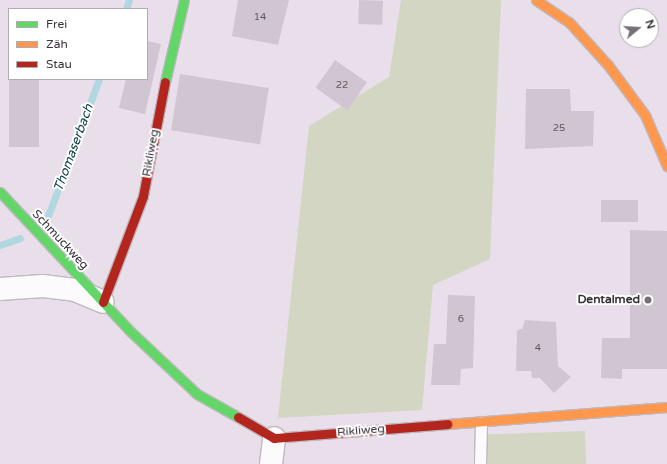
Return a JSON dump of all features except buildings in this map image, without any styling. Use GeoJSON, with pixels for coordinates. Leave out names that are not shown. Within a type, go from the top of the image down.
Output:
{"type":"FeatureCollection","features":[{"type":"Feature","properties":{"kind":"street","name":"Rikliweg"},"geometry":{"type":"LineString","coordinates":[[103,302],[143,196],[151,144],[184,0]]}},
{"type":"Feature","properties":{"kind":"street"},"geometry":{"type":"LineString","coordinates":[[536,0],[569,22],[608,65],[645,115],[667,166]]}},
{"type":"Feature","properties":{"kind":"street","name":"Schmuckweg"},"geometry":{"type":"LineString","coordinates":[[0,192],[103,302]]}},
{"type":"Feature","properties":{"kind":"street"},"geometry":{"type":"LineString","coordinates":[[0,289],[43,286],[75,290],[103,302],[197,394],[274,438],[270,464]]}},
{"type":"Feature","properties":{"kind":"street","name":"Rikliweg"},"geometry":{"type":"LineString","coordinates":[[274,438],[667,407]]}},
{"type":"Feature","properties":{"kind":"lane"},"geometry":{"type":"LineString","coordinates":[[480,464],[481,422]]}},
{"type":"Feature","properties":{"kind":"green space"},"geometry":{"type":"Polygon","coordinates":[[[401,0],[501,0],[490,259],[433,285],[422,410],[278,418],[309,126],[389,77],[401,0]]]}},
{"type":"Feature","properties":{"kind":"green space"},"geometry":{"type":"Polygon","coordinates":[[[585,431],[586,464],[482,464],[481,435],[585,431]]]}},
{"type":"Feature","properties":{"kind":"waterway","name":"Thomaserbach"},"geometry":{"type":"LineString","coordinates":[[126,8],[129,0]]}},
{"type":"Feature","properties":{"kind":"waterway","name":"Thomaserbach"},"geometry":{"type":"LineString","coordinates":[[48,216],[99,80]]}},
{"type":"Feature","properties":{"kind":"waterway","name":"Thomaserbach"},"geometry":{"type":"LineString","coordinates":[[0,245],[20,238]]}},
{"type":"Feature","properties":{"kind":"traffic: fast"},"geometry":{"type":"LineString","coordinates":[[165,82],[184,0]]}},
{"type":"Feature","properties":{"kind":"traffic: fast"},"geometry":{"type":"LineString","coordinates":[[0,192],[130,331],[197,394],[238,417]]}},
{"type":"Feature","properties":{"kind":"traffic: slow"},"geometry":{"type":"LineString","coordinates":[[536,0],[569,22],[608,65],[645,115],[667,166]]}},
{"type":"Feature","properties":{"kind":"traffic: slow"},"geometry":{"type":"LineString","coordinates":[[447,424],[667,407]]}},
{"type":"Feature","properties":{"kind":"traffic: jam"},"geometry":{"type":"LineString","coordinates":[[103,302],[143,196],[165,82]]}},
{"type":"Feature","properties":{"kind":"traffic: jam"},"geometry":{"type":"LineString","coordinates":[[238,417],[274,438],[447,424]]}},
{"type":"Feature","properties":{"kind":"place","name":"Dentalmed"},"geometry":{"type":"Point","coordinates":[648,300]}}]}
